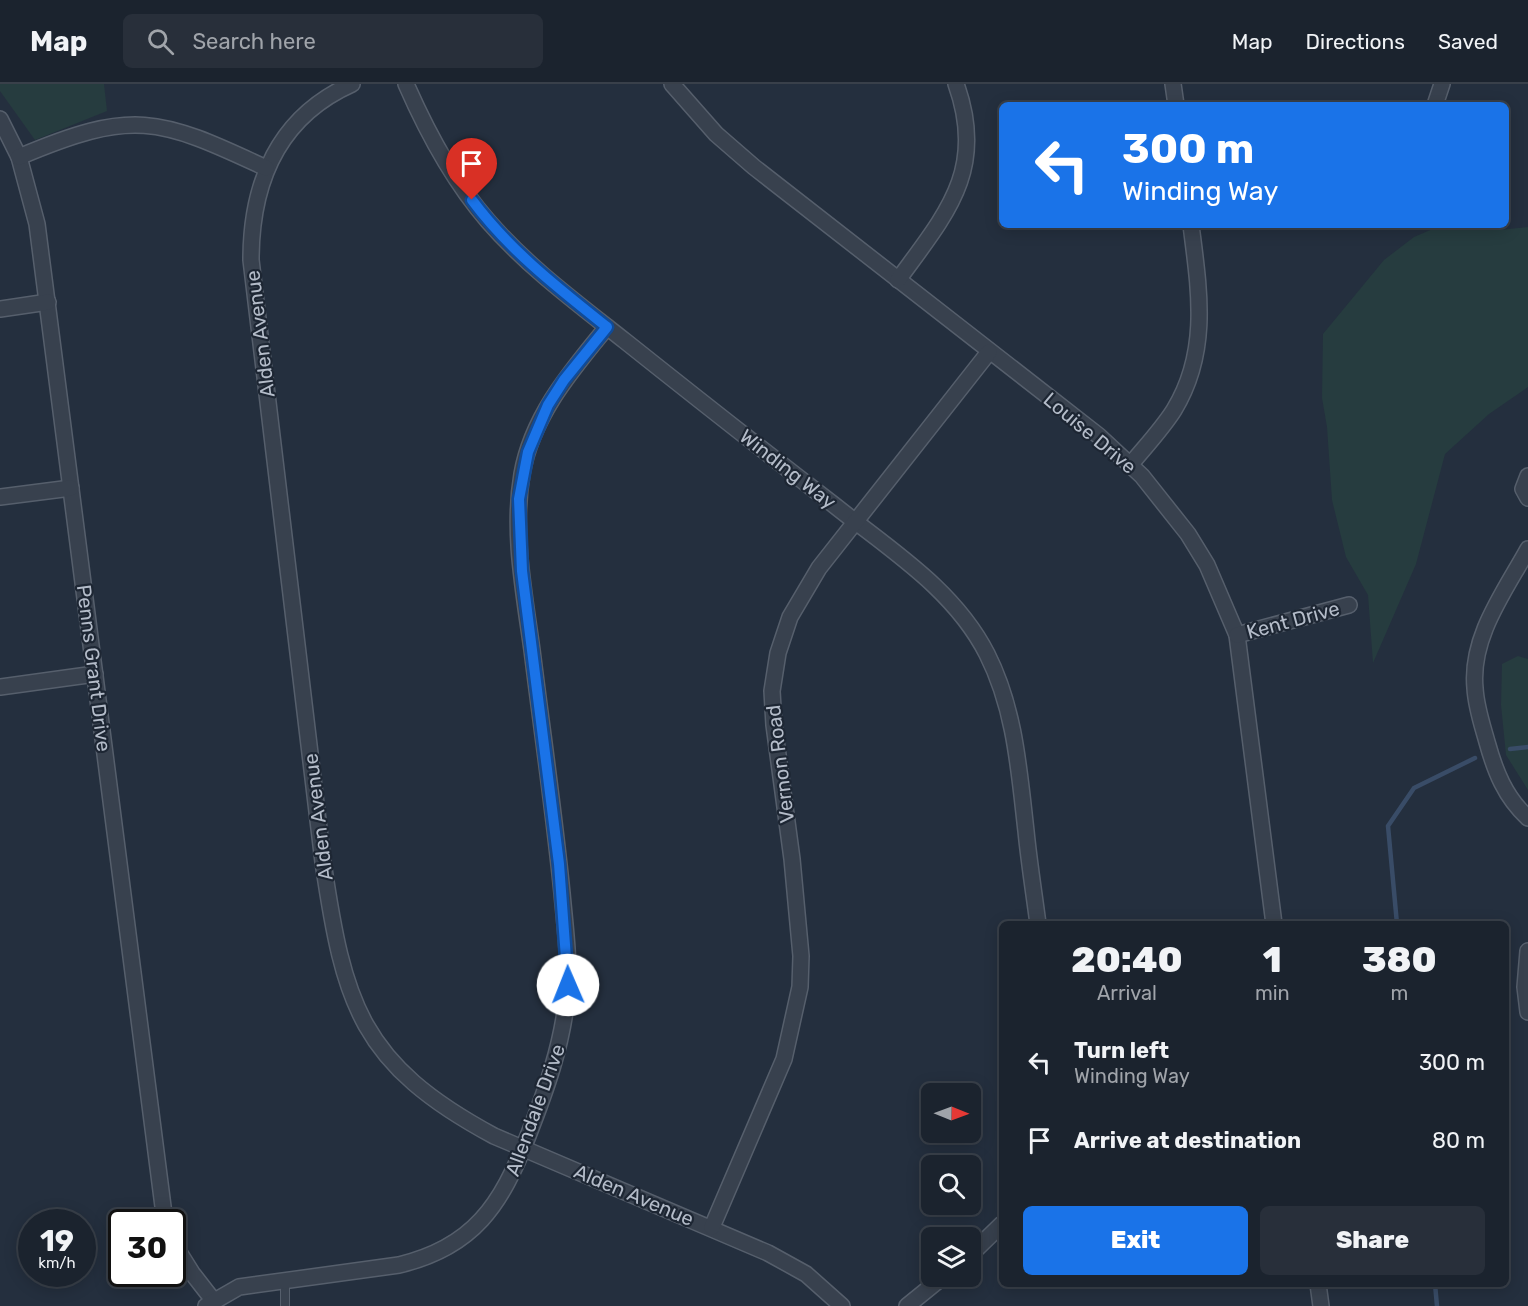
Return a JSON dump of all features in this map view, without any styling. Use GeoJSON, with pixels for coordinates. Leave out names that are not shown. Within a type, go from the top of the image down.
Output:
{"type":"FeatureCollection","features":[{"type":"Feature","properties":{"kind":"street","name":"Alden Avenue"},"geometry":{"type":"LineString","coordinates":[[351,84],[317,104],[273,154],[255,201],[250,230],[250,260],[323,862],[339,957],[347,987],[370,1035],[412,1084],[461,1119],[523,1149],[712,1227],[806,1274],[842,1306]]}},
{"type":"Feature","properties":{"kind":"street","name":"Winding Way"},"geometry":{"type":"LineString","coordinates":[[406,84],[435,144],[486,219],[538,272],[918,571],[950,601],[971,628],[987,655],[1010,715],[1038,921]]}},
{"type":"Feature","properties":{"kind":"street","name":"Louise Drive"},"geometry":{"type":"LineString","coordinates":[[672,84],[708,125],[746,160],[1099,436],[1131,464],[1164,500],[1207,565],[1237,635],[1274,921]]}},
{"type":"Feature","properties":{"kind":"street"},"geometry":{"type":"LineString","coordinates":[[898,280],[931,235],[956,194],[963,177],[966,160],[966,120],[956,84]]}},
{"type":"Feature","properties":{"kind":"street"},"geometry":{"type":"LineString","coordinates":[[1173,84],[1176,102]]}},
{"type":"Feature","properties":{"kind":"street"},"geometry":{"type":"LineString","coordinates":[[1436,102],[1442,84]]}},
{"type":"Feature","properties":{"kind":"street","name":"Penns Grant Drive"},"geometry":{"type":"LineString","coordinates":[[0,119],[19,157],[37,224],[163,1209]]}},
{"type":"Feature","properties":{"kind":"street"},"geometry":{"type":"LineString","coordinates":[[19,157],[87,131],[128,124],[151,124],[204,139],[266,168]]}},
{"type":"Feature","properties":{"kind":"street"},"geometry":{"type":"LineString","coordinates":[[1131,464],[1173,411],[1187,382],[1197,350],[1200,330],[1200,296],[1191,228]]}},
{"type":"Feature","properties":{"kind":"street"},"geometry":{"type":"LineString","coordinates":[[0,309],[48,302]]}},
{"type":"Feature","properties":{"kind":"street","name":"Allendale Drive"},"geometry":{"type":"LineString","coordinates":[[210,1303],[239,1287],[399,1265],[425,1259],[451,1246],[478,1226],[495,1205],[509,1182],[523,1149],[554,1068],[562,1030],[568,972],[559,864],[522,571],[519,499],[528,452],[548,405],[564,380],[607,327]]}},
{"type":"Feature","properties":{"kind":"street","name":"Vernon Road"},"geometry":{"type":"LineString","coordinates":[[712,1227],[784,1059],[800,987],[801,956],[792,859],[774,725],[772,691],[778,653],[800,596],[855,522],[989,352]]}},
{"type":"Feature","properties":{"kind":"street"},"geometry":{"type":"LineString","coordinates":[[1528,476],[1523,489],[1528,498]]}},
{"type":"Feature","properties":{"kind":"street"},"geometry":{"type":"LineString","coordinates":[[0,497],[71,488]]}},
{"type":"Feature","properties":{"kind":"street"},"geometry":{"type":"LineString","coordinates":[[1528,549],[1484,631],[1475,667],[1474,686],[1497,775],[1515,804],[1528,818]]}},
{"type":"Feature","properties":{"kind":"street","name":"Kent Drive"},"geometry":{"type":"LineString","coordinates":[[1237,635],[1349,605]]}},
{"type":"Feature","properties":{"kind":"street"},"geometry":{"type":"LineString","coordinates":[[0,687],[95,674]]}},
{"type":"Feature","properties":{"kind":"street"},"geometry":{"type":"LineString","coordinates":[[1528,951],[1525,987],[1528,1012]]}},
{"type":"Feature","properties":{"kind":"street"},"geometry":{"type":"LineString","coordinates":[[981,1244],[999,1227]]}},
{"type":"Feature","properties":{"kind":"street"},"geometry":{"type":"LineString","coordinates":[[186,1264],[210,1303]]}},
{"type":"Feature","properties":{"kind":"street"},"geometry":{"type":"LineString","coordinates":[[908,1306],[931,1287]]}},
{"type":"Feature","properties":{"kind":"street"},"geometry":{"type":"LineString","coordinates":[[1318,1287],[1321,1306]]}},
{"type":"Feature","properties":{"kind":"lane"},"geometry":{"type":"LineString","coordinates":[[285,1280],[285,1306]]}},
{"type":"Feature","properties":{"kind":"green space"},"geometry":{"type":"Polygon","coordinates":[[[0,84],[104,84],[107,111],[35,140],[0,91],[0,84]]]}},
{"type":"Feature","properties":{"kind":"green space"},"geometry":{"type":"Polygon","coordinates":[[[1528,227],[1528,387],[1489,414],[1445,454],[1416,564],[1373,663],[1368,595],[1346,557],[1332,500],[1327,427],[1322,398],[1323,334],[1384,260],[1414,237],[1435,228],[1498,228],[1499,230],[1528,227]]]}},
{"type":"Feature","properties":{"kind":"green space"},"geometry":{"type":"Polygon","coordinates":[[[1518,656],[1528,659],[1528,790],[1506,755],[1501,705],[1502,664],[1518,656]]]}},
{"type":"Feature","properties":{"kind":"waterway"},"geometry":{"type":"LineString","coordinates":[[1510,749],[1528,747]]}},
{"type":"Feature","properties":{"kind":"waterway"},"geometry":{"type":"LineString","coordinates":[[1397,921],[1388,826],[1414,788],[1475,758]]}},
{"type":"Feature","properties":{"kind":"waterway"},"geometry":{"type":"LineString","coordinates":[[1435,1287],[1437,1306]]}},
{"type":"Feature","properties":{"kind":"route"},"geometry":{"type":"LineString","coordinates":[[472,200],[508,243],[538,272],[607,327],[564,380],[548,405],[528,452],[519,499],[518,526],[522,571],[559,864],[568,985]]}}]}
